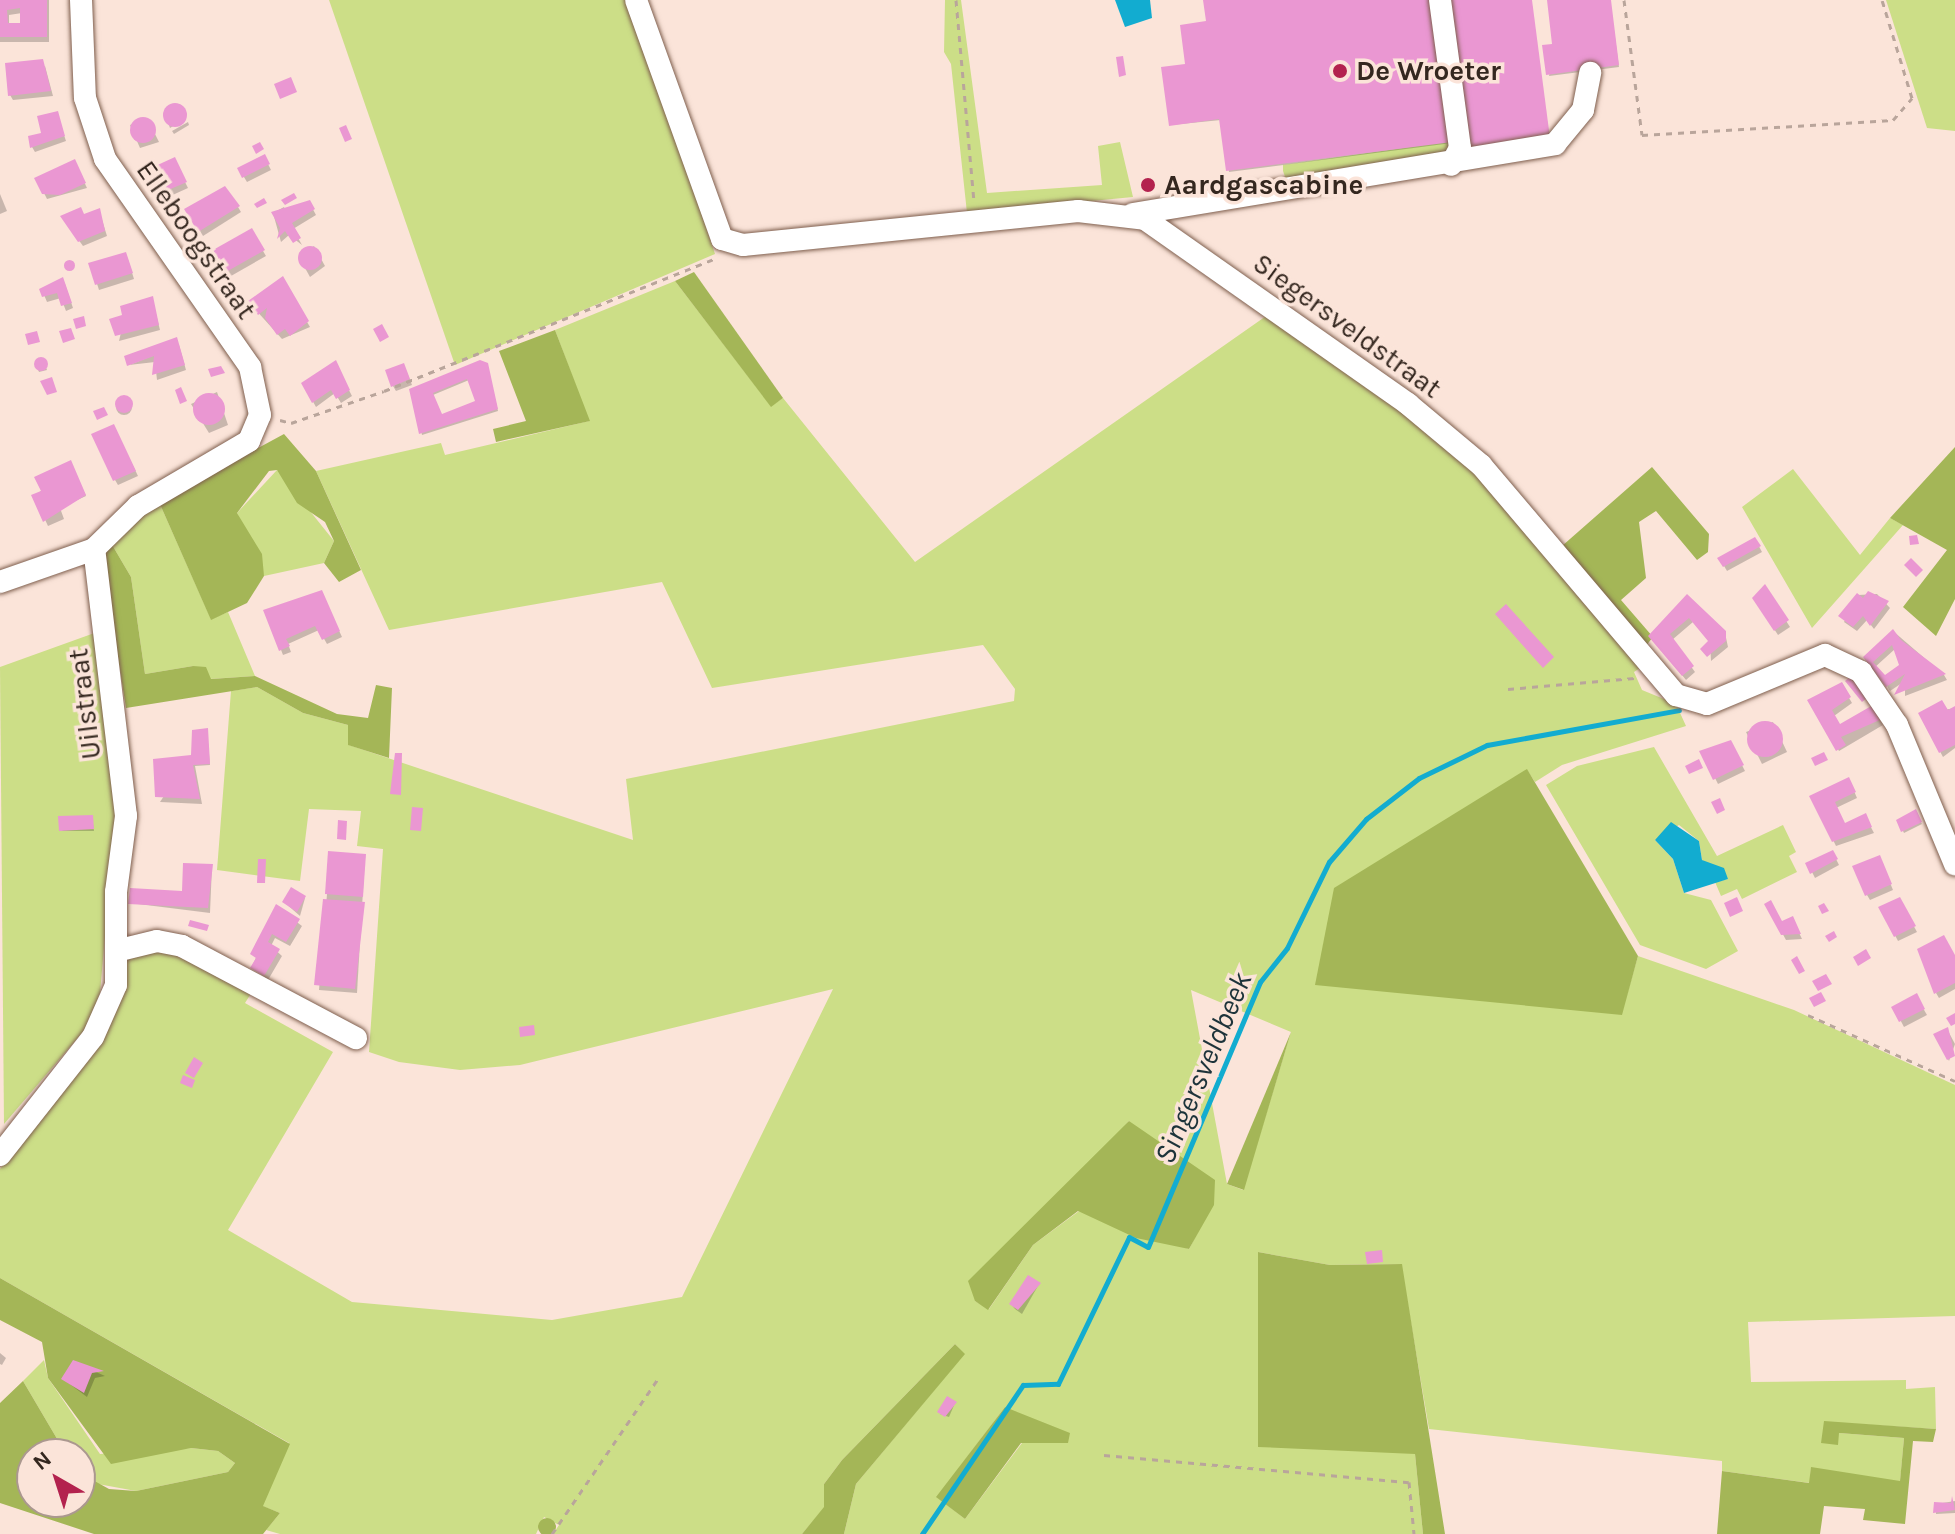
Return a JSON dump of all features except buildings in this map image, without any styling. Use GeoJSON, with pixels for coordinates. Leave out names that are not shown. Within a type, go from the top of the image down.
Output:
{"type":"FeatureCollection","features":[{"type":"Feature","properties":{"kind":"street","name":"Elleboogstraat"},"geometry":{"type":"LineString","coordinates":[[81,0],[85,98],[105,159],[250,367],[260,415]]}},
{"type":"Feature","properties":{"kind":"street"},"geometry":{"type":"LineString","coordinates":[[636,0],[714,228],[730,244],[975,217],[1133,214],[1451,165],[1555,144],[1583,110],[1590,73]]}},
{"type":"Feature","properties":{"kind":"street"},"geometry":{"type":"LineString","coordinates":[[1440,0],[1460,148],[1451,165]]}},
{"type":"Feature","properties":{"kind":"street","name":"Siegersveldstraat"},"geometry":{"type":"LineString","coordinates":[[1133,214],[1408,404],[1481,465],[1676,695],[1707,704],[1806,659],[1842,658],[1861,672],[1897,725],[1955,864]]}},
{"type":"Feature","properties":{"kind":"street"},"geometry":{"type":"LineString","coordinates":[[0,582],[94,549],[138,506],[249,441],[260,415]]}},
{"type":"Feature","properties":{"kind":"street","name":"Uilstraat"},"geometry":{"type":"LineString","coordinates":[[0,1155],[107,1014],[116,951],[126,816],[94,549]]}},
{"type":"Feature","properties":{"kind":"street"},"geometry":{"type":"LineString","coordinates":[[116,951],[157,941],[182,946],[356,1038]]}},
{"type":"Feature","properties":{"kind":"path"},"geometry":{"type":"LineString","coordinates":[[956,0],[975,217]]}},
{"type":"Feature","properties":{"kind":"path"},"geometry":{"type":"LineString","coordinates":[[1624,0],[1642,135],[1893,120],[1912,98],[1882,0]]}},
{"type":"Feature","properties":{"kind":"path"},"geometry":{"type":"LineString","coordinates":[[260,415],[291,423],[384,391],[715,260],[730,244]]}},
{"type":"Feature","properties":{"kind":"path"},"geometry":{"type":"LineString","coordinates":[[1508,689],[1664,678]]}},
{"type":"Feature","properties":{"kind":"path"},"geometry":{"type":"LineString","coordinates":[[1808,1015],[1955,1081]]}},
{"type":"Feature","properties":{"kind":"path"},"geometry":{"type":"LineString","coordinates":[[552,1534],[659,1377]]}},
{"type":"Feature","properties":{"kind":"path"},"geometry":{"type":"LineString","coordinates":[[1104,1455],[1409,1482],[1414,1534]]}},
{"type":"Feature","properties":{"kind":"green space"},"geometry":{"type":"Polygon","coordinates":[[[329,0],[630,0],[715,254],[455,365],[329,0]]]}},
{"type":"Feature","properties":{"kind":"green space"},"geometry":{"type":"Polygon","coordinates":[[[945,0],[961,0],[987,193],[1102,185],[1098,146],[1120,142],[1133,197],[967,213],[951,64],[944,52],[945,0]]]}},
{"type":"Feature","properties":{"kind":"green space"},"geometry":{"type":"Polygon","coordinates":[[[1886,0],[1955,0],[1955,131],[1927,128],[1886,0]]]}},
{"type":"Feature","properties":{"kind":"green space"},"geometry":{"type":"Polygon","coordinates":[[[1452,141],[1452,150],[1289,188],[1283,171],[1283,165],[1452,141]]]}},
{"type":"Feature","properties":{"kind":"green space"},"geometry":{"type":"Polygon","coordinates":[[[694,272],[783,398],[771,407],[675,281],[694,272]]]}},
{"type":"Feature","properties":{"kind":"green space"},"geometry":{"type":"Polygon","coordinates":[[[675,281],[771,406],[783,398],[915,562],[1269,314],[1468,461],[1640,668],[1634,672],[1642,690],[1676,704],[1686,726],[1562,765],[1535,782],[1527,770],[1621,1015],[1638,956],[1794,1010],[1955,1085],[1955,1316],[1748,1322],[1751,1382],[1906,1380],[1906,1389],[1935,1387],[1936,1429],[1824,1422],[1839,1433],[1904,1438],[1900,1482],[1811,1468],[1810,1483],[1722,1471],[1722,1461],[1429,1429],[1401,1264],[1330,1265],[1258,1252],[1415,1454],[1423,1534],[844,1534],[856,1484],[964,1354],[955,1344],[842,1460],[824,1484],[825,1507],[802,1534],[553,1534],[559,1525],[544,1517],[536,1534],[280,1534],[266,1530],[280,1513],[262,1506],[289,1443],[0,1278],[0,1169],[111,1024],[125,957],[160,948],[252,992],[245,1003],[333,1052],[228,1230],[352,1302],[552,1320],[682,1297],[833,989],[520,1065],[460,1070],[399,1062],[369,1052],[383,849],[357,846],[361,811],[309,809],[300,881],[217,870],[231,691],[257,687],[303,713],[348,725],[349,745],[633,840],[626,779],[1014,701],[1015,689],[983,645],[712,688],[662,582],[389,630],[316,471],[441,443],[445,455],[589,421],[555,330],[675,281]],[[1191,990],[1227,1184],[1243,1190],[1291,1032],[1191,990]],[[1129,1121],[975,1301],[989,1309],[1033,1245],[1079,1211],[1189,1249],[1201,1226],[1129,1121]],[[1005,1407],[937,1497],[965,1519],[1022,1443],[1068,1443],[1005,1407]]]}},
{"type":"Feature","properties":{"kind":"green space"},"geometry":{"type":"Polygon","coordinates":[[[555,330],[590,421],[496,442],[493,429],[526,421],[499,351],[555,330]]]}},
{"type":"Feature","properties":{"kind":"green space"},"geometry":{"type":"Polygon","coordinates":[[[284,434],[316,471],[361,570],[339,582],[324,563],[334,541],[325,522],[297,503],[277,470],[269,471],[237,513],[262,554],[264,576],[247,603],[211,620],[159,502],[284,434]]]}},
{"type":"Feature","properties":{"kind":"green space"},"geometry":{"type":"Polygon","coordinates":[[[1955,447],[1955,599],[1936,636],[1903,607],[1947,550],[1890,518],[1955,447]]]}},
{"type":"Feature","properties":{"kind":"green space"},"geometry":{"type":"Polygon","coordinates":[[[1652,467],[1709,534],[1708,552],[1697,560],[1656,511],[1639,522],[1646,578],[1621,600],[1653,637],[1645,647],[1562,546],[1652,467]]]}},
{"type":"Feature","properties":{"kind":"green space"},"geometry":{"type":"Polygon","coordinates":[[[1793,469],[1860,555],[1890,518],[1903,525],[1812,628],[1742,507],[1793,469]]]}},
{"type":"Feature","properties":{"kind":"green space"},"geometry":{"type":"Polygon","coordinates":[[[277,470],[334,541],[324,563],[264,576],[237,513],[277,470]]]}},
{"type":"Feature","properties":{"kind":"green space"},"geometry":{"type":"Polygon","coordinates":[[[159,502],[211,619],[228,612],[255,676],[210,679],[193,666],[145,674],[131,577],[111,543],[159,502]]]}},
{"type":"Feature","properties":{"kind":"green space"},"geometry":{"type":"Polygon","coordinates":[[[111,543],[131,577],[145,674],[193,666],[206,667],[211,679],[255,676],[337,714],[368,718],[376,685],[392,688],[389,758],[348,745],[348,725],[303,713],[257,687],[126,708],[102,556],[111,543]]]}},
{"type":"Feature","properties":{"kind":"green space"},"geometry":{"type":"Polygon","coordinates":[[[100,631],[116,810],[100,993],[87,1027],[4,1124],[0,667],[100,631]]]}},
{"type":"Feature","properties":{"kind":"green space"},"geometry":{"type":"Polygon","coordinates":[[[1654,747],[1717,856],[1783,825],[1796,852],[1789,856],[1797,872],[1742,899],[1737,889],[1721,896],[1715,882],[1728,879],[1702,860],[1699,841],[1679,825],[1655,840],[1673,859],[1684,893],[1711,900],[1738,951],[1706,969],[1640,945],[1546,785],[1577,766],[1654,747]]]}},
{"type":"Feature","properties":{"kind":"green space"},"geometry":{"type":"Polygon","coordinates":[[[1527,769],[1638,956],[1622,1015],[1315,985],[1334,888],[1527,769]]]}},
{"type":"Feature","properties":{"kind":"green space"},"geometry":{"type":"Polygon","coordinates":[[[1291,1032],[1244,1190],[1227,1184],[1291,1032]]]}},
{"type":"Feature","properties":{"kind":"green space"},"geometry":{"type":"Polygon","coordinates":[[[1129,1121],[1215,1180],[1214,1205],[1189,1249],[1136,1238],[1078,1211],[1033,1245],[988,1310],[975,1301],[968,1281],[1129,1121]]]}},
{"type":"Feature","properties":{"kind":"green space"},"geometry":{"type":"Polygon","coordinates":[[[1258,1252],[1330,1265],[1402,1264],[1445,1534],[1423,1534],[1415,1454],[1258,1447],[1258,1252]]]}},
{"type":"Feature","properties":{"kind":"green space"},"geometry":{"type":"Polygon","coordinates":[[[0,1278],[290,1444],[263,1506],[280,1513],[263,1534],[94,1534],[45,1518],[96,1518],[96,1482],[109,1489],[136,1491],[228,1472],[235,1463],[218,1451],[191,1448],[111,1464],[96,1444],[96,1438],[92,1438],[48,1378],[42,1342],[0,1320],[0,1278]]]}},
{"type":"Feature","properties":{"kind":"green space"},"geometry":{"type":"Polygon","coordinates":[[[955,1344],[965,1354],[856,1484],[844,1534],[802,1534],[824,1507],[824,1484],[842,1460],[955,1344]]]}},
{"type":"Feature","properties":{"kind":"green space"},"geometry":{"type":"Polygon","coordinates":[[[44,1360],[48,1378],[89,1438],[57,1438],[23,1381],[44,1360]]]}},
{"type":"Feature","properties":{"kind":"green space"},"geometry":{"type":"Polygon","coordinates":[[[23,1381],[57,1438],[16,1438],[16,1508],[0,1503],[0,1403],[23,1381]]]}},
{"type":"Feature","properties":{"kind":"green space"},"geometry":{"type":"Polygon","coordinates":[[[1005,1407],[1070,1433],[1068,1443],[1021,1443],[965,1519],[936,1497],[1005,1407]]]}},
{"type":"Feature","properties":{"kind":"green space"},"geometry":{"type":"Polygon","coordinates":[[[1824,1421],[1936,1429],[1933,1442],[1913,1441],[1905,1524],[1863,1520],[1865,1509],[1824,1506],[1820,1534],[1717,1534],[1722,1471],[1809,1483],[1811,1467],[1900,1481],[1904,1438],[1839,1433],[1838,1445],[1821,1443],[1824,1421]]]}},
{"type":"Feature","properties":{"kind":"green space"},"geometry":{"type":"Polygon","coordinates":[[[96,1448],[100,1454],[191,1448],[218,1451],[235,1463],[228,1472],[136,1491],[96,1484],[96,1448]]]}},
{"type":"Feature","properties":{"kind":"green space"},"geometry":{"type":"Polygon","coordinates":[[[547,1518],[556,1527],[547,1536],[538,1527],[547,1518]]]}},
{"type":"Feature","properties":{"kind":"water"},"geometry":{"type":"Polygon","coordinates":[[[1115,0],[1150,0],[1152,18],[1125,27],[1115,0]]]}},
{"type":"Feature","properties":{"kind":"water"},"geometry":{"type":"Polygon","coordinates":[[[1671,822],[1699,841],[1702,860],[1724,868],[1728,879],[1684,893],[1673,859],[1655,840],[1671,822]]]}},
{"type":"Feature","properties":{"kind":"waterway","name":"Singersveldbeek"},"geometry":{"type":"LineString","coordinates":[[922,1534],[1023,1385],[1058,1384],[1129,1237],[1148,1247],[1260,982],[1287,948],[1329,862],[1366,819],[1419,778],[1487,745],[1679,710]]}},
{"type":"Feature","properties":{"kind":"place","name":"De Wroeter"},"geometry":{"type":"Point","coordinates":[1340,71]}},
{"type":"Feature","properties":{"kind":"place","name":"Aardgascabine"},"geometry":{"type":"Point","coordinates":[1148,185]}}]}
